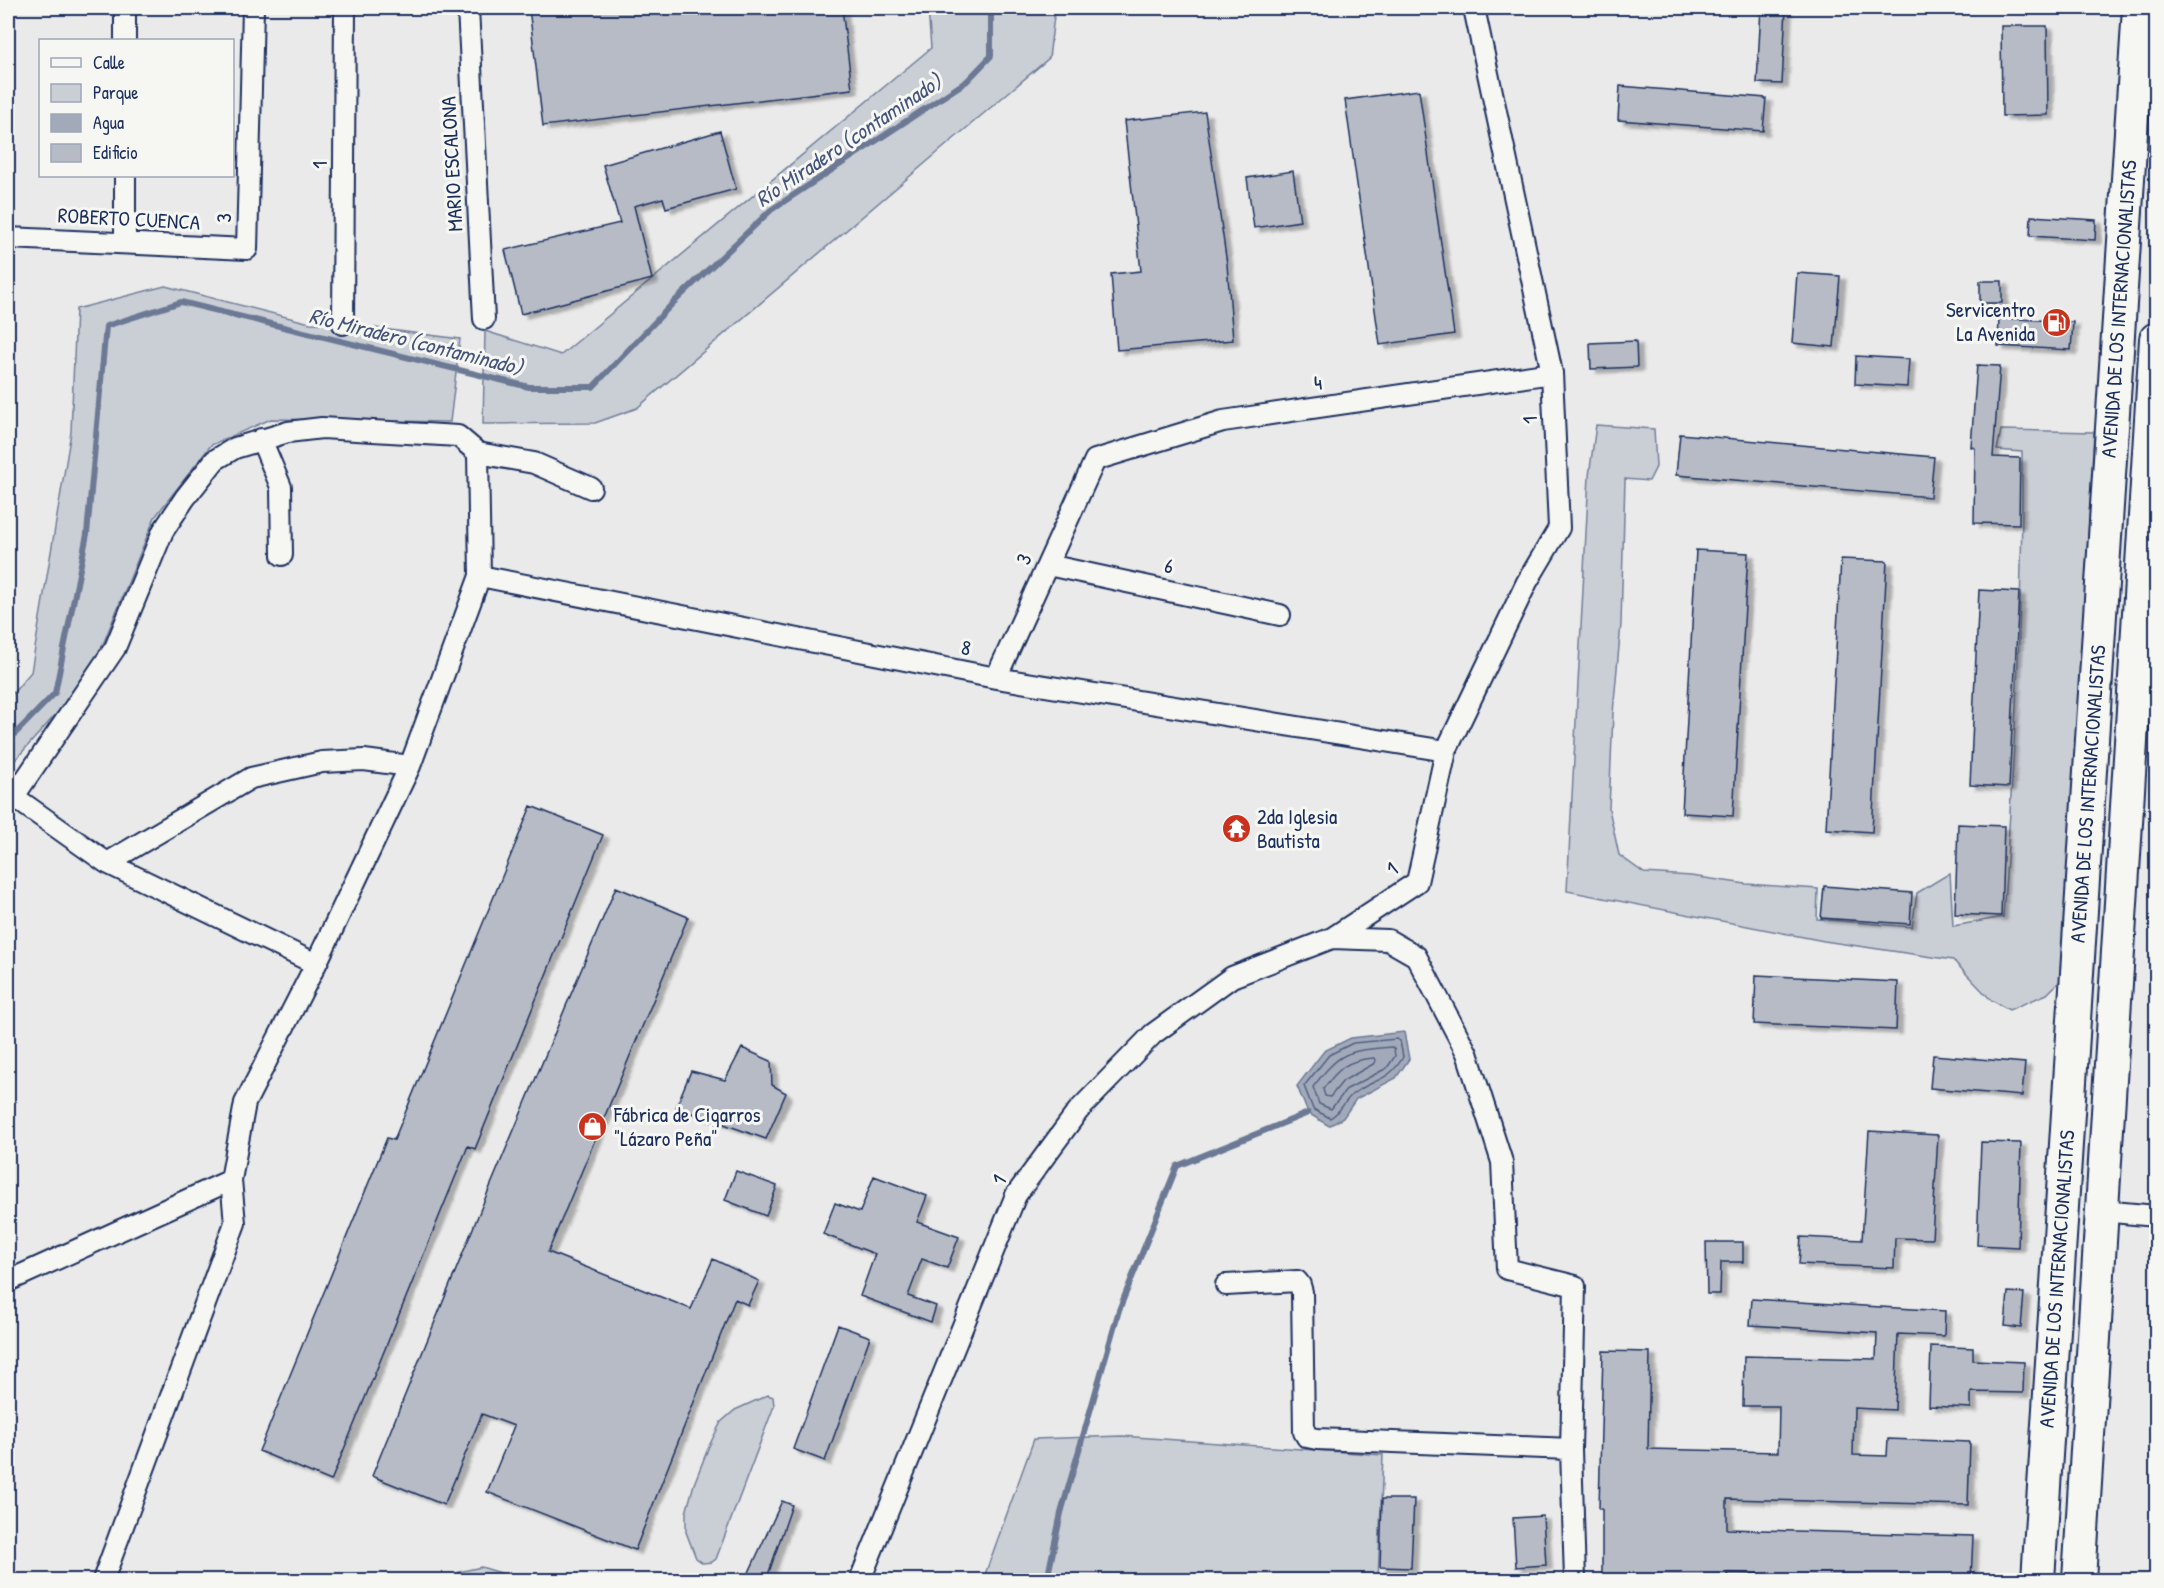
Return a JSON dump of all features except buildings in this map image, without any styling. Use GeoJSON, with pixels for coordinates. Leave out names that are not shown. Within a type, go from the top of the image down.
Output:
{"type":"FeatureCollection","features":[{"type":"Feature","properties":{"kind":"highway","name":"AVENIDA DE LOS INTERNACIONALISTAS"},"geometry":{"type":"LineString","coordinates":[[2038,1581],[2146,62],[2139,8]]}},
{"type":"Feature","properties":{"kind":"highway","name":"AVENIDA DE LOS INTERNACIONALISTAS"},"geometry":{"type":"LineString","coordinates":[[2079,1581],[2157,339]]}},
{"type":"Feature","properties":{"kind":"street"},"geometry":{"type":"LineString","coordinates":[[125,8],[125,39]]}},
{"type":"Feature","properties":{"kind":"street","name":"3"},"geometry":{"type":"LineString","coordinates":[[247,249],[253,8]]}},
{"type":"Feature","properties":{"kind":"street","name":"1"},"geometry":{"type":"LineString","coordinates":[[343,324],[345,8]]}},
{"type":"Feature","properties":{"kind":"street","name":"MARIO ESCALONA"},"geometry":{"type":"LineString","coordinates":[[468,8],[484,318]]}},
{"type":"Feature","properties":{"kind":"street","name":"1"},"geometry":{"type":"LineString","coordinates":[[860,1581],[1016,1195],[1078,1111],[1153,1034],[1232,977],[1332,938],[1417,882],[1446,751],[1527,582],[1559,528],[1552,373],[1474,8]]}},
{"type":"Feature","properties":{"kind":"street"},"geometry":{"type":"LineString","coordinates":[[125,177],[125,242]]}},
{"type":"Feature","properties":{"kind":"street","name":"ROBERTO CUENCA"},"geometry":{"type":"LineString","coordinates":[[8,238],[247,249]]}},
{"type":"Feature","properties":{"kind":"street","name":"4"},"geometry":{"type":"LineString","coordinates":[[1095,460],[1223,421],[1552,373]]}},
{"type":"Feature","properties":{"kind":"street"},"geometry":{"type":"LineString","coordinates":[[316,964],[107,862],[11,801],[115,648],[162,531],[215,460],[235,448],[261,439],[288,432],[322,428],[458,436],[478,453],[534,463],[591,488]]}},
{"type":"Feature","properties":{"kind":"street"},"geometry":{"type":"LineString","coordinates":[[261,439],[280,487],[282,555]]}},
{"type":"Feature","properties":{"kind":"street"},"geometry":{"type":"LineString","coordinates":[[103,1581],[235,1223],[231,1180],[245,1103],[316,964],[410,766],[480,576],[478,453]]}},
{"type":"Feature","properties":{"kind":"street","name":"3"},"geometry":{"type":"LineString","coordinates":[[996,678],[1095,460]]}},
{"type":"Feature","properties":{"kind":"street","name":"6"},"geometry":{"type":"LineString","coordinates":[[1048,565],[1280,615]]}},
{"type":"Feature","properties":{"kind":"street","name":"8"},"geometry":{"type":"LineString","coordinates":[[480,576],[996,678],[1446,751]]}},
{"type":"Feature","properties":{"kind":"street"},"geometry":{"type":"LineString","coordinates":[[107,862],[251,777],[322,762],[364,760],[410,766]]}},
{"type":"Feature","properties":{"kind":"street"},"geometry":{"type":"LineString","coordinates":[[1332,938],[1388,940],[1416,956],[1467,1053],[1502,1162],[1508,1269],[1575,1286],[1571,1449],[1575,1581]]}},
{"type":"Feature","properties":{"kind":"street"},"geometry":{"type":"LineString","coordinates":[[8,1281],[231,1180]]}},
{"type":"Feature","properties":{"kind":"street"},"geometry":{"type":"LineString","coordinates":[[2102,1211],[2157,1216]]}},
{"type":"Feature","properties":{"kind":"street"},"geometry":{"type":"LineString","coordinates":[[1226,1285],[1297,1281],[1300,1285],[1302,1292],[1304,1432],[1307,1437],[1571,1449]]}},
{"type":"Feature","properties":{"kind":"green space"},"geometry":{"type":"Polygon","coordinates":[[[928,8],[1055,8],[1049,58],[637,408],[595,423],[483,424],[485,331],[561,355],[931,48],[928,8]]]}},
{"type":"Feature","properties":{"kind":"green space"},"geometry":{"type":"Polygon","coordinates":[[[165,286],[310,323],[343,324],[460,339],[450,422],[271,419],[211,445],[155,517],[90,676],[8,768],[8,699],[31,672],[71,432],[76,309],[165,286]]]}},
{"type":"Feature","properties":{"kind":"green space"},"geometry":{"type":"Polygon","coordinates":[[[1596,425],[1654,429],[1656,467],[1649,481],[1625,479],[1621,624],[1613,713],[1609,809],[1619,855],[1644,873],[1818,889],[1817,919],[1912,927],[1917,893],[1950,873],[1953,926],[2003,917],[2017,684],[2022,452],[1997,450],[2001,430],[2094,432],[2061,980],[2047,994],[2009,1010],[1991,1000],[1953,960],[1824,941],[1567,891],[1589,476],[1596,425]]]}},
{"type":"Feature","properties":{"kind":"green space"},"geometry":{"type":"Polygon","coordinates":[[[768,1395],[773,1397],[774,1406],[716,1559],[703,1563],[696,1558],[686,1532],[686,1513],[694,1484],[721,1422],[735,1410],[768,1395]]]}},
{"type":"Feature","properties":{"kind":"green space"},"geometry":{"type":"Polygon","coordinates":[[[1122,1436],[1383,1455],[1378,1580],[983,1580],[1034,1439],[1122,1436]]]}},
{"type":"Feature","properties":{"kind":"green space"},"geometry":{"type":"Polygon","coordinates":[[[481,1567],[524,1580],[455,1580],[459,1572],[481,1567]]]}},
{"type":"Feature","properties":{"kind":"water"},"geometry":{"type":"Polygon","coordinates":[[[1404,1032],[1409,1059],[1396,1078],[1356,1099],[1343,1118],[1329,1126],[1308,1113],[1297,1086],[1324,1051],[1351,1038],[1404,1032]]]}},
{"type":"Feature","properties":{"kind":"waterway","name":"Río Miradero (contaminado)"},"geometry":{"type":"LineString","coordinates":[[8,741],[55,693],[87,534],[106,326],[181,302],[529,387],[593,387],[674,302],[771,210],[967,81],[991,56],[989,8]]}},
{"type":"Feature","properties":{"kind":"waterway"},"geometry":{"type":"LineString","coordinates":[[1047,1580],[1061,1513],[1119,1310],[1177,1166],[1308,1113]]}},
{"type":"Feature","properties":{"kind":"place","name":"Servicentro La Avenida"},"geometry":{"type":"Point","coordinates":[2056,322]}},
{"type":"Feature","properties":{"kind":"place","name":"2da Iglesia Bautista"},"geometry":{"type":"Point","coordinates":[1236,829]}},
{"type":"Feature","properties":{"kind":"place","name":"Fábrica de Cigarros \"Lázaro Peña\""},"geometry":{"type":"Point","coordinates":[593,1127]}}]}
